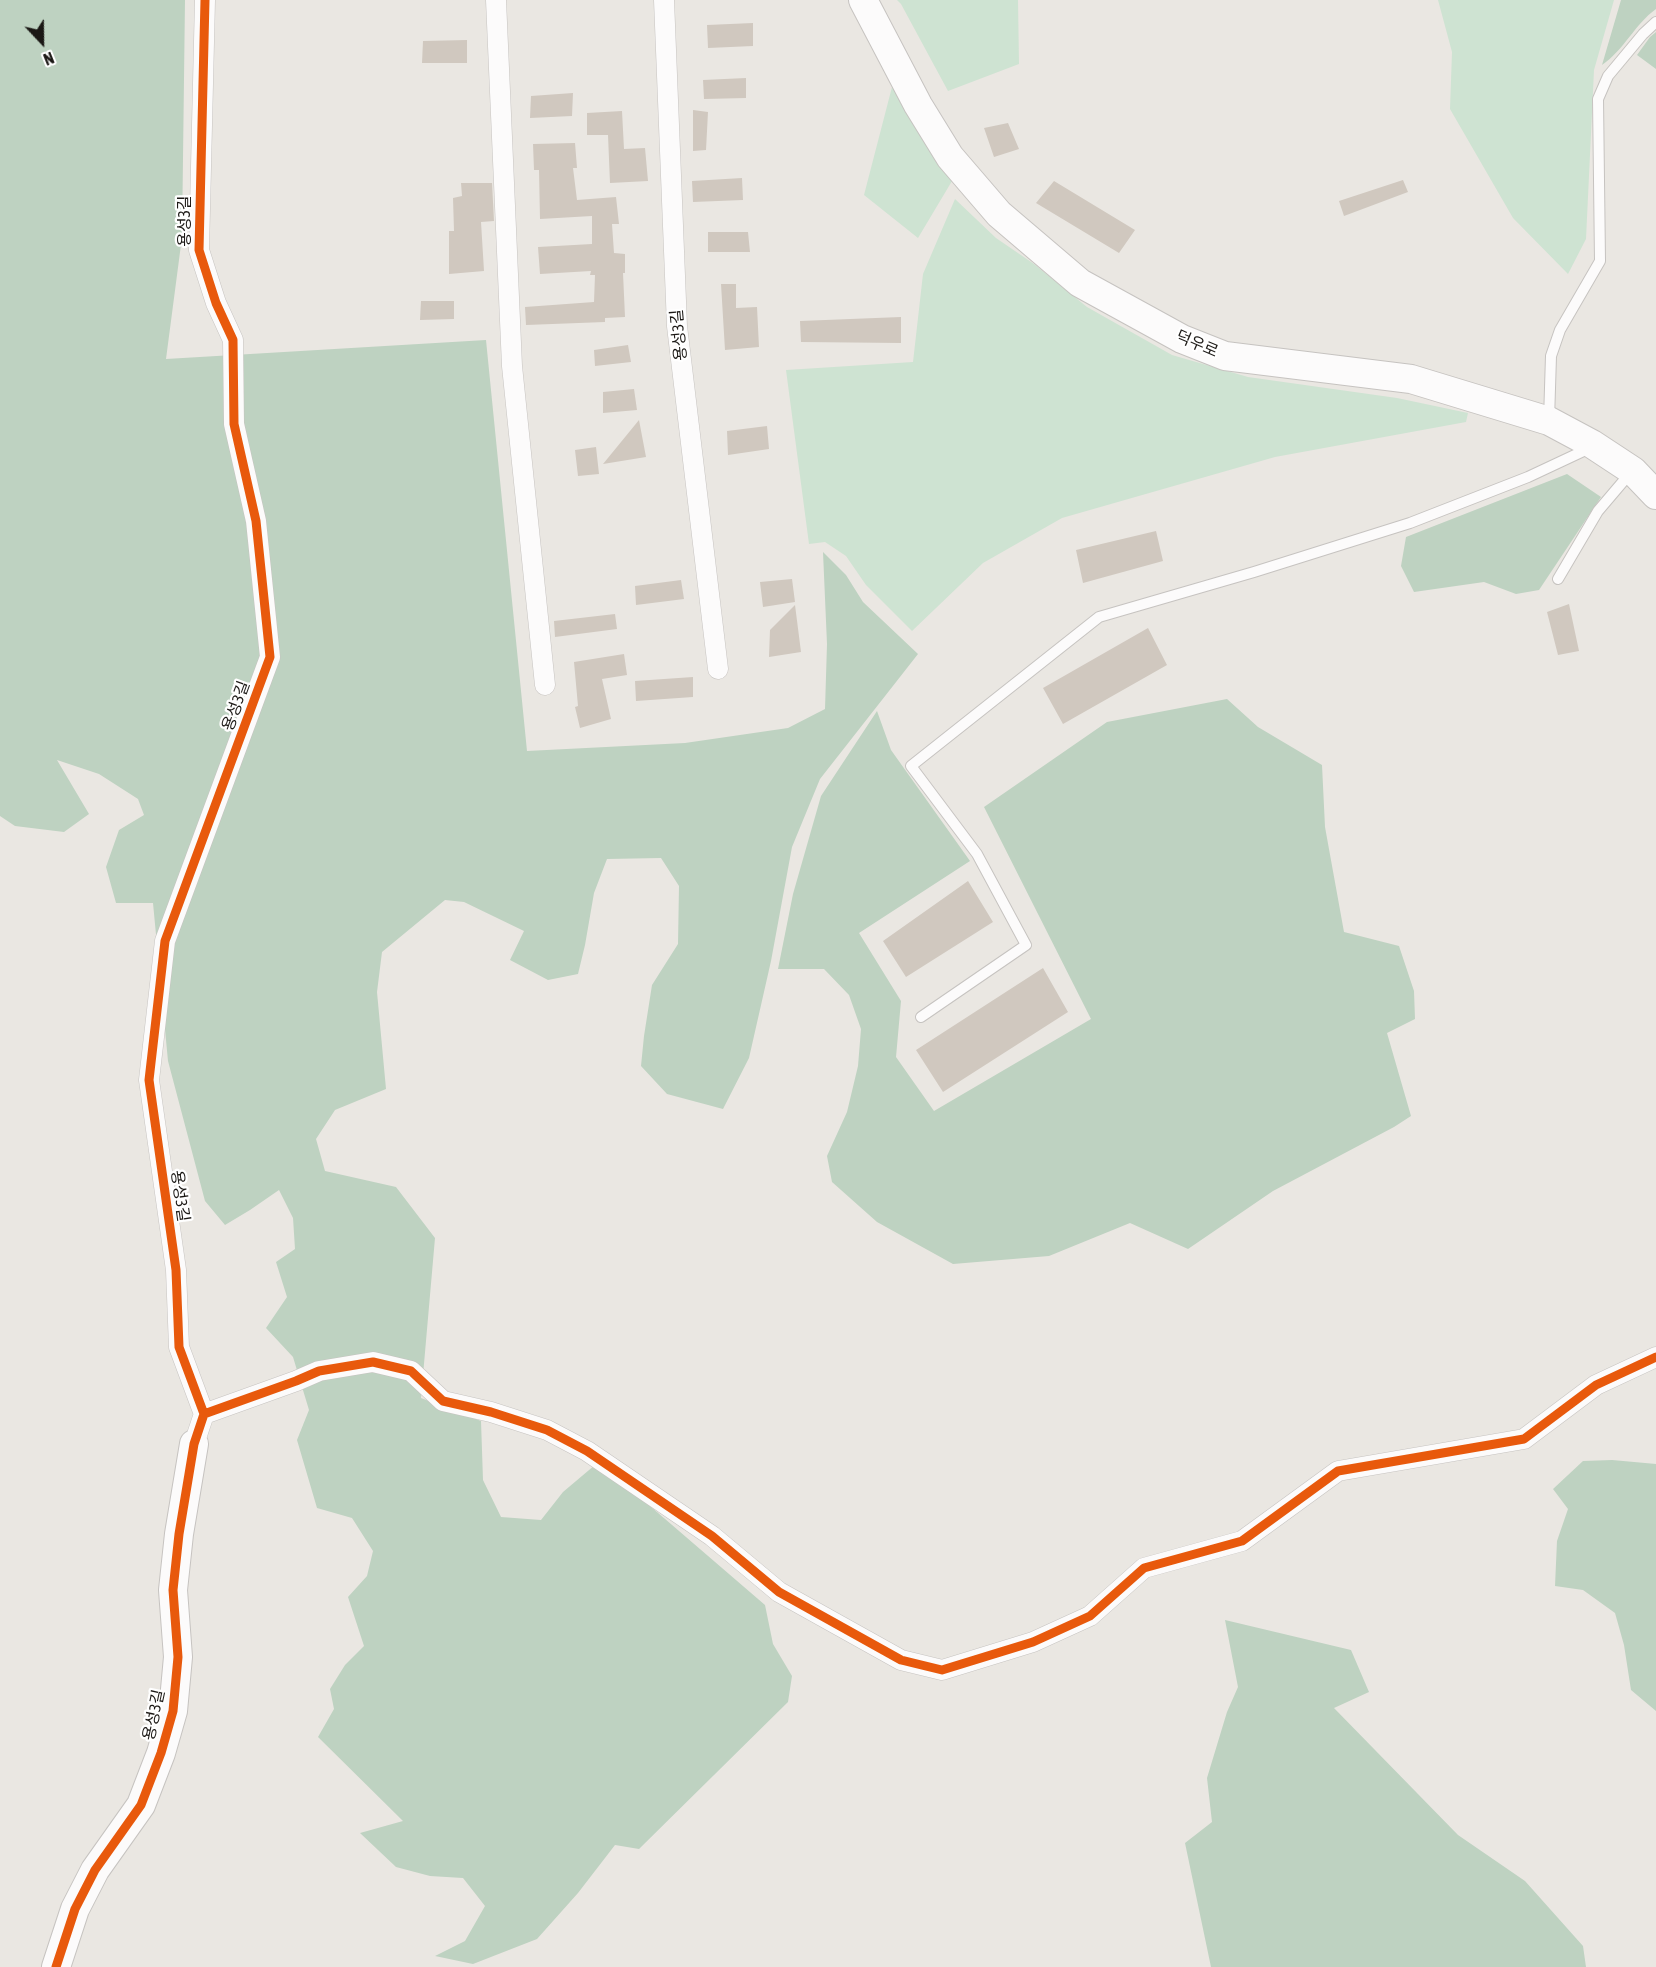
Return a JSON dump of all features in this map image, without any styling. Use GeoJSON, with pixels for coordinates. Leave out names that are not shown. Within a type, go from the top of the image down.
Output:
{"type":"FeatureCollection","features":[{"type":"Feature","properties":{"kind":"street","name":"용성3길"},"geometry":{"type":"LineString","coordinates":[[204,1414],[179,1347],[176,1270],[149,1080],[165,940],[270,657],[256,520],[234,424],[232,340],[216,303],[199,250],[205,0]]}},
{"type":"Feature","properties":{"kind":"street"},"geometry":{"type":"LineString","coordinates":[[496,0],[512,366],[545,685]]}},
{"type":"Feature","properties":{"kind":"street","name":"용성3길"},"geometry":{"type":"LineString","coordinates":[[664,0],[677,326],[718,669]]}},
{"type":"Feature","properties":{"kind":"street","name":"덕우로"},"geometry":{"type":"LineString","coordinates":[[863,0],[918,105],[950,157],[999,214],[1080,283],[1182,339],[1225,356],[1411,379],[1549,421],[1596,446],[1632,471],[1656,495]]}},
{"type":"Feature","properties":{"kind":"street"},"geometry":{"type":"LineString","coordinates":[[194,1444],[204,1414],[319,1371],[373,1362],[411,1371],[443,1401],[491,1412],[547,1430],[587,1451],[712,1536],[779,1592],[901,1660],[942,1670],[1033,1642],[1090,1616],[1144,1568],[1242,1541],[1338,1471],[1363,1465],[1472,1450],[1524,1439],[1596,1385],[1656,1356]]}},
{"type":"Feature","properties":{"kind":"street","name":"용성3길"},"geometry":{"type":"LineString","coordinates":[[56,1967],[75,1909],[95,1870],[141,1805],[161,1753],[173,1711],[177,1658],[173,1590],[179,1534],[194,1444]]}},
{"type":"Feature","properties":{"kind":"lane"},"geometry":{"type":"LineString","coordinates":[[1549,421],[1551,356],[1560,330],[1600,261],[1598,99],[1608,76],[1656,22]]}},
{"type":"Feature","properties":{"kind":"lane"},"geometry":{"type":"LineString","coordinates":[[921,1017],[1026,945],[977,854],[911,766],[1099,617],[1410,523],[1527,477],[1596,446]]}},
{"type":"Feature","properties":{"kind":"lane"},"geometry":{"type":"LineString","coordinates":[[1558,579],[1598,511],[1632,471]]}},
{"type":"Feature","properties":{"kind":"green space"},"geometry":{"type":"Polygon","coordinates":[[[0,0],[185,0],[182,237],[166,359],[486,340],[527,751],[685,743],[788,728],[825,709],[827,644],[823,552],[846,575],[863,602],[918,654],[820,779],[792,847],[771,961],[749,1058],[723,1109],[667,1094],[641,1066],[652,985],[678,944],[679,886],[661,858],[607,859],[594,893],[578,974],[548,980],[510,960],[524,931],[464,902],[445,900],[382,952],[377,992],[386,1089],[335,1110],[316,1139],[325,1171],[396,1187],[435,1238],[421,1398],[481,1421],[483,1480],[501,1517],[541,1520],[563,1492],[595,1465],[643,1500],[765,1605],[773,1644],[792,1676],[788,1702],[639,1849],[615,1845],[578,1893],[537,1939],[473,1964],[435,1956],[465,1941],[485,1906],[463,1878],[430,1876],[396,1867],[360,1833],[403,1821],[318,1737],[334,1709],[330,1689],[345,1665],[364,1646],[348,1597],[367,1576],[373,1551],[352,1518],[317,1508],[297,1440],[309,1410],[293,1357],[266,1328],[287,1297],[276,1262],[295,1249],[293,1218],[279,1190],[225,1225],[205,1201],[168,1061],[153,903],[116,903],[106,867],[119,830],[144,815],[138,799],[99,774],[57,760],[89,814],[64,832],[15,826],[0,816],[0,0]]]}},
{"type":"Feature","properties":{"kind":"green space"},"geometry":{"type":"Polygon","coordinates":[[[897,0],[1018,0],[1019,64],[948,91],[897,0]]]}},
{"type":"Feature","properties":{"kind":"green space"},"geometry":{"type":"Polygon","coordinates":[[[1438,0],[1614,0],[1594,70],[1586,239],[1568,274],[1513,218],[1450,109],[1452,52],[1438,0]]]}},
{"type":"Feature","properties":{"kind":"green space"},"geometry":{"type":"Polygon","coordinates":[[[1621,0],[1656,0],[1656,9],[1602,65],[1621,0]]]}},
{"type":"Feature","properties":{"kind":"green space"},"geometry":{"type":"Polygon","coordinates":[[[1656,32],[1656,69],[1637,55],[1656,32]]]}},
{"type":"Feature","properties":{"kind":"green space"},"geometry":{"type":"Polygon","coordinates":[[[892,87],[952,181],[918,238],[864,195],[892,87]]]}},
{"type":"Feature","properties":{"kind":"green space"},"geometry":{"type":"Polygon","coordinates":[[[955,199],[996,238],[1034,264],[1087,307],[1172,355],[1248,377],[1397,398],[1468,413],[1466,422],[1275,457],[1062,518],[983,563],[912,631],[866,585],[846,556],[825,542],[809,544],[786,370],[913,362],[923,274],[955,199]]]}},
{"type":"Feature","properties":{"kind":"green space"},"geometry":{"type":"Polygon","coordinates":[[[1567,474],[1601,497],[1539,590],[1516,594],[1484,582],[1414,592],[1401,566],[1406,537],[1567,474]]]}},
{"type":"Feature","properties":{"kind":"green space"},"geometry":{"type":"Polygon","coordinates":[[[1227,699],[1258,727],[1322,765],[1325,827],[1344,932],[1399,946],[1414,991],[1415,1019],[1387,1033],[1411,1116],[1273,1191],[1188,1249],[1130,1223],[1049,1256],[953,1264],[877,1222],[832,1182],[827,1156],[847,1112],[858,1066],[861,1029],[849,995],[824,969],[778,969],[793,894],[821,796],[877,711],[891,750],[970,861],[859,933],[901,1001],[896,1057],[934,1111],[1091,1019],[984,807],[1107,722],[1227,699]]]}},
{"type":"Feature","properties":{"kind":"green space"},"geometry":{"type":"Polygon","coordinates":[[[1612,1460],[1656,1464],[1656,1711],[1631,1690],[1624,1645],[1615,1613],[1583,1590],[1555,1586],[1557,1541],[1568,1509],[1553,1489],[1583,1461],[1612,1460]]]}},
{"type":"Feature","properties":{"kind":"green space"},"geometry":{"type":"Polygon","coordinates":[[[1225,1620],[1351,1650],[1369,1692],[1334,1708],[1458,1835],[1525,1881],[1583,1946],[1586,1967],[1211,1967],[1185,1843],[1212,1822],[1207,1778],[1227,1712],[1238,1687],[1225,1620]]]}},
{"type":"Feature","properties":{"kind":"building"},"geometry":{"type":"Polygon","coordinates":[[[753,23],[753,46],[708,48],[707,25],[753,23]]]}},
{"type":"Feature","properties":{"kind":"building"},"geometry":{"type":"Polygon","coordinates":[[[467,40],[467,63],[422,63],[423,41],[467,40]]]}},
{"type":"Feature","properties":{"kind":"building"},"geometry":{"type":"Polygon","coordinates":[[[746,78],[746,98],[704,99],[703,80],[746,78]]]}},
{"type":"Feature","properties":{"kind":"building"},"geometry":{"type":"Polygon","coordinates":[[[573,93],[572,116],[530,118],[531,96],[573,93]]]}},
{"type":"Feature","properties":{"kind":"building"},"geometry":{"type":"Polygon","coordinates":[[[693,110],[708,112],[706,150],[693,151],[693,110]]]}},
{"type":"Feature","properties":{"kind":"building"},"geometry":{"type":"Polygon","coordinates":[[[622,111],[624,149],[645,148],[648,181],[610,183],[608,135],[587,135],[587,113],[622,111]]]}},
{"type":"Feature","properties":{"kind":"building"},"geometry":{"type":"Polygon","coordinates":[[[1008,123],[1019,149],[994,157],[984,128],[1008,123]]]}},
{"type":"Feature","properties":{"kind":"building"},"geometry":{"type":"Polygon","coordinates":[[[575,143],[577,168],[573,168],[577,200],[616,197],[619,224],[612,224],[614,253],[625,254],[625,273],[623,273],[625,317],[605,318],[605,322],[526,325],[525,307],[594,302],[595,275],[590,275],[591,271],[540,274],[538,247],[592,244],[592,216],[540,219],[539,170],[534,170],[533,144],[575,143]]]}},
{"type":"Feature","properties":{"kind":"building"},"geometry":{"type":"Polygon","coordinates":[[[742,178],[743,200],[693,202],[692,181],[742,178]]]}},
{"type":"Feature","properties":{"kind":"building"},"geometry":{"type":"Polygon","coordinates":[[[1403,180],[1408,192],[1344,216],[1339,201],[1403,180]]]}},
{"type":"Feature","properties":{"kind":"building"},"geometry":{"type":"Polygon","coordinates":[[[1054,181],[1135,230],[1119,253],[1036,203],[1054,181]]]}},
{"type":"Feature","properties":{"kind":"building"},"geometry":{"type":"Polygon","coordinates":[[[461,183],[492,183],[494,221],[481,222],[484,271],[449,274],[449,231],[454,231],[453,198],[462,196],[461,183]]]}},
{"type":"Feature","properties":{"kind":"building"},"geometry":{"type":"Polygon","coordinates":[[[708,232],[748,232],[750,252],[708,252],[708,232]]]}},
{"type":"Feature","properties":{"kind":"building"},"geometry":{"type":"Polygon","coordinates":[[[721,284],[736,284],[736,308],[757,307],[759,347],[725,350],[721,284]]]}},
{"type":"Feature","properties":{"kind":"building"},"geometry":{"type":"Polygon","coordinates":[[[421,301],[454,301],[454,319],[420,320],[421,301]]]}},
{"type":"Feature","properties":{"kind":"building"},"geometry":{"type":"Polygon","coordinates":[[[901,317],[901,343],[801,342],[800,321],[901,317]]]}},
{"type":"Feature","properties":{"kind":"building"},"geometry":{"type":"Polygon","coordinates":[[[628,345],[631,362],[595,366],[594,350],[628,345]]]}},
{"type":"Feature","properties":{"kind":"building"},"geometry":{"type":"Polygon","coordinates":[[[634,389],[637,410],[603,413],[603,392],[634,389]]]}},
{"type":"Feature","properties":{"kind":"building"},"geometry":{"type":"Polygon","coordinates":[[[639,420],[646,457],[603,464],[639,420]]]}},
{"type":"Feature","properties":{"kind":"building"},"geometry":{"type":"Polygon","coordinates":[[[767,426],[769,449],[728,455],[727,431],[767,426]]]}},
{"type":"Feature","properties":{"kind":"building"},"geometry":{"type":"Polygon","coordinates":[[[596,447],[599,474],[578,476],[575,450],[596,447]]]}},
{"type":"Feature","properties":{"kind":"building"},"geometry":{"type":"Polygon","coordinates":[[[1156,531],[1163,561],[1083,583],[1076,550],[1156,531]]]}},
{"type":"Feature","properties":{"kind":"building"},"geometry":{"type":"Polygon","coordinates":[[[792,579],[795,602],[763,607],[760,582],[792,579]]]}},
{"type":"Feature","properties":{"kind":"building"},"geometry":{"type":"Polygon","coordinates":[[[681,580],[684,599],[636,605],[635,586],[681,580]]]}},
{"type":"Feature","properties":{"kind":"building"},"geometry":{"type":"Polygon","coordinates":[[[1569,604],[1579,651],[1558,655],[1547,612],[1569,604]]]}},
{"type":"Feature","properties":{"kind":"building"},"geometry":{"type":"Polygon","coordinates":[[[795,605],[801,652],[769,657],[770,630],[795,605]]]}},
{"type":"Feature","properties":{"kind":"building"},"geometry":{"type":"Polygon","coordinates":[[[615,614],[617,629],[555,637],[554,621],[615,614]]]}},
{"type":"Feature","properties":{"kind":"building"},"geometry":{"type":"Polygon","coordinates":[[[1148,628],[1167,665],[1063,724],[1043,688],[1148,628]]]}},
{"type":"Feature","properties":{"kind":"building"},"geometry":{"type":"Polygon","coordinates":[[[624,654],[627,675],[602,679],[611,719],[580,728],[575,707],[578,706],[574,662],[624,654]]]}},
{"type":"Feature","properties":{"kind":"building"},"geometry":{"type":"Polygon","coordinates":[[[693,677],[693,697],[636,701],[635,681],[693,677]]]}},
{"type":"Feature","properties":{"kind":"building"},"geometry":{"type":"Polygon","coordinates":[[[968,881],[993,922],[906,977],[883,941],[968,881]]]}},
{"type":"Feature","properties":{"kind":"building"},"geometry":{"type":"Polygon","coordinates":[[[1043,968],[1068,1012],[943,1092],[916,1050],[1043,968]]]}},
{"type":"Feature","properties":{"kind":"cycle path"},"geometry":{"type":"LineString","coordinates":[[204,1414],[179,1347],[176,1270],[149,1080],[165,941],[270,657],[256,521],[234,424],[233,340],[216,303],[199,250],[205,0]]}},
{"type":"Feature","properties":{"kind":"cycle path"},"geometry":{"type":"LineString","coordinates":[[56,1967],[75,1909],[95,1870],[141,1805],[161,1753],[173,1711],[178,1657],[173,1590],[179,1534],[194,1444],[204,1414],[319,1371],[373,1362],[411,1371],[443,1401],[491,1412],[547,1430],[587,1451],[712,1536],[779,1592],[901,1660],[942,1670],[1033,1642],[1090,1616],[1144,1568],[1242,1541],[1338,1471],[1524,1439],[1596,1385],[1656,1357]]}}]}
